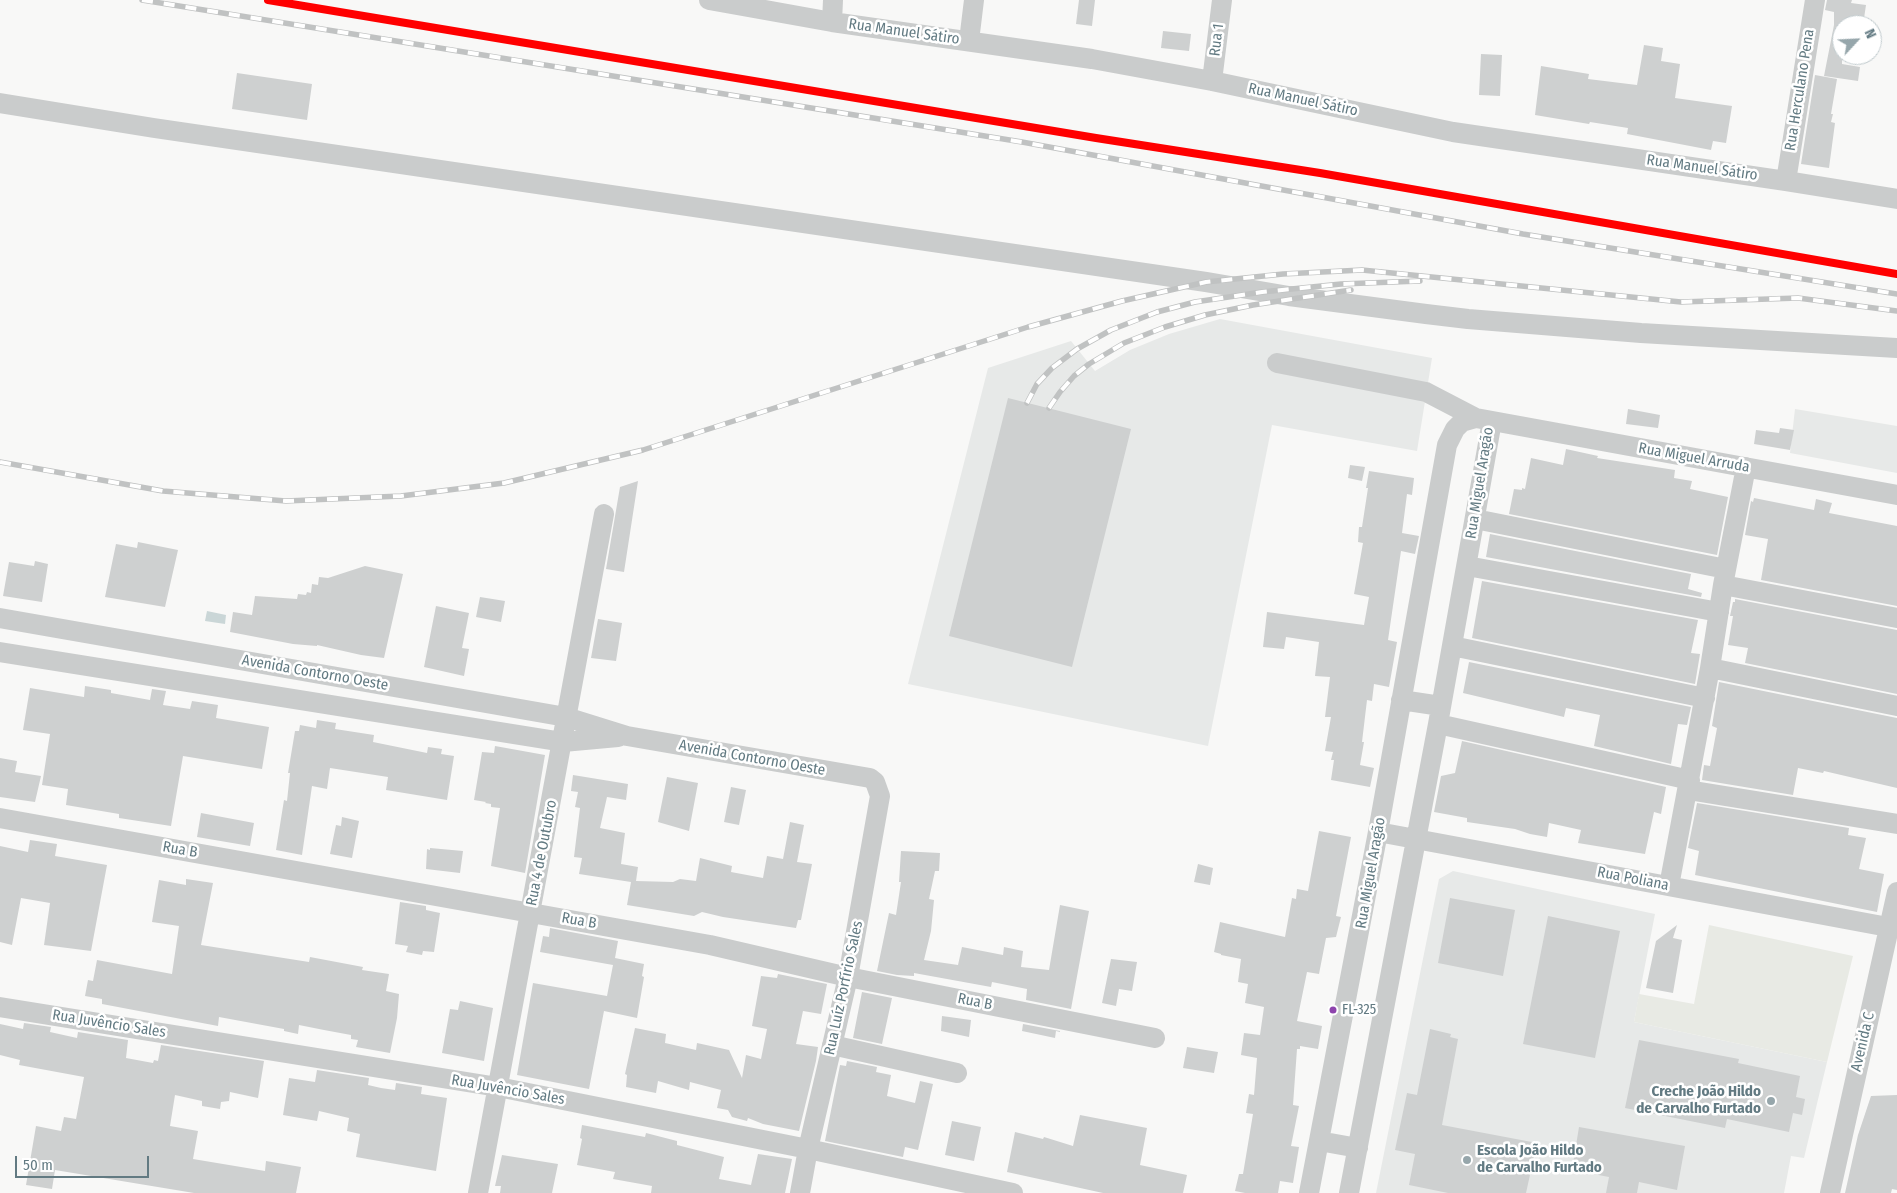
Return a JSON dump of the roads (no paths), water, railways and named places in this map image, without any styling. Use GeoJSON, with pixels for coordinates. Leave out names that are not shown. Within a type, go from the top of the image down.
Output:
{"type":"FeatureCollection","features":[{"type":"Feature","properties":{"kind":"street","name":"Rua Manuel Sátiro"},"geometry":{"type":"LineString","coordinates":[[710,0],[832,22],[1092,58],[1212,81],[1452,132],[1786,180],[1897,199]]}},
{"type":"Feature","properties":{"kind":"street"},"geometry":{"type":"LineString","coordinates":[[832,22],[833,0]]}},
{"type":"Feature","properties":{"kind":"street"},"geometry":{"type":"LineString","coordinates":[[969,41],[974,0]]}},
{"type":"Feature","properties":{"kind":"street","name":"Rua 1"},"geometry":{"type":"LineString","coordinates":[[1212,81],[1222,0]]}},
{"type":"Feature","properties":{"kind":"street","name":"Rua Herculano Pena"},"geometry":{"type":"LineString","coordinates":[[1786,180],[1815,0]]}},
{"type":"Feature","properties":{"kind":"street"},"geometry":{"type":"LineString","coordinates":[[0,104],[164,130],[1290,296],[1426,314],[1641,333],[1897,348]]}},
{"type":"Feature","properties":{"kind":"street","name":"Rua Miguel Arruda"},"geometry":{"type":"LineString","coordinates":[[1277,363],[1426,392],[1484,420],[1897,495]]}},
{"type":"Feature","properties":{"kind":"street","name":"Rua Miguel Aragão"},"geometry":{"type":"LineString","coordinates":[[1309,1193],[1378,832],[1448,445],[1454,429],[1462,422],[1484,420],[1475,520],[1349,1193]]}},
{"type":"Feature","properties":{"kind":"street"},"geometry":{"type":"LineString","coordinates":[[1669,886],[1746,467]]}},
{"type":"Feature","properties":{"kind":"street","name":"Rua 4 de Outubro"},"geometry":{"type":"LineString","coordinates":[[478,1193],[604,514]]}},
{"type":"Feature","properties":{"kind":"street"},"geometry":{"type":"LineString","coordinates":[[1475,520],[1897,618]]}},
{"type":"Feature","properties":{"kind":"street"},"geometry":{"type":"LineString","coordinates":[[1466,566],[1719,612]]}},
{"type":"Feature","properties":{"kind":"street","name":"Avenida Contorno Oeste"},"geometry":{"type":"LineString","coordinates":[[0,618],[566,717],[627,736],[870,778],[875,782]]}},
{"type":"Feature","properties":{"kind":"street"},"geometry":{"type":"LineString","coordinates":[[1452,646],[1705,698]]}},
{"type":"Feature","properties":{"kind":"street","name":"Avenida Contorno Oeste"},"geometry":{"type":"LineString","coordinates":[[0,652],[563,742],[627,736]]}},
{"type":"Feature","properties":{"kind":"street"},"geometry":{"type":"LineString","coordinates":[[1710,668],[1897,706]]}},
{"type":"Feature","properties":{"kind":"street"},"geometry":{"type":"LineString","coordinates":[[296,699],[302,670]]}},
{"type":"Feature","properties":{"kind":"street"},"geometry":{"type":"LineString","coordinates":[[1401,700],[1440,715],[1689,785],[1897,824]]}},
{"type":"Feature","properties":{"kind":"street","name":"Rua Luíz Porfírio Sales"},"geometry":{"type":"LineString","coordinates":[[800,1193],[808,1149],[848,977],[880,796],[875,782]]}},
{"type":"Feature","properties":{"kind":"street","name":"Rua B"},"geometry":{"type":"LineString","coordinates":[[0,818],[710,945],[848,977],[1155,1038]]}},
{"type":"Feature","properties":{"kind":"street","name":"Rua Poliana"},"geometry":{"type":"LineString","coordinates":[[1378,832],[1888,928]]}},
{"type":"Feature","properties":{"kind":"street","name":"Avenida C"},"geometry":{"type":"LineString","coordinates":[[1830,1193],[1890,952],[1888,928],[1897,892]]}},
{"type":"Feature","properties":{"kind":"street","name":"Rua Juvêncio Sales"},"geometry":{"type":"LineString","coordinates":[[0,1007],[498,1087],[808,1149],[1013,1193]]}},
{"type":"Feature","properties":{"kind":"street"},"geometry":{"type":"LineString","coordinates":[[832,1045],[957,1073]]}},
{"type":"Feature","properties":{"kind":"street"},"geometry":{"type":"LineString","coordinates":[[1319,1141],[1358,1148]]}},
{"type":"Feature","properties":{"kind":"railway"},"geometry":{"type":"LineString","coordinates":[[142,0],[1022,142],[1523,234],[1897,294]]}},
{"type":"Feature","properties":{"kind":"railway"},"geometry":{"type":"LineString","coordinates":[[0,462],[163,491],[286,501],[401,496],[504,483],[643,450],[1028,327],[1122,301],[1206,282],[1283,274],[1362,270],[1681,302],[1798,298],[1897,311]]}},
{"type":"Feature","properties":{"kind":"railway"},"geometry":{"type":"LineString","coordinates":[[1027,403],[1037,384],[1052,368],[1077,349],[1111,330],[1157,312],[1195,302],[1262,292],[1341,284],[1420,281]]}},
{"type":"Feature","properties":{"kind":"railway"},"geometry":{"type":"LineString","coordinates":[[1049,408],[1074,376],[1089,364],[1124,343],[1165,327],[1205,315],[1253,305],[1351,290]]}},
{"type":"Feature","properties":{"kind":"place","name":"FL-325"},"geometry":{"type":"Point","coordinates":[1333,1010]}},
{"type":"Feature","properties":{"kind":"place","name":"Creche João Hildo de Carvalho Furtado"},"geometry":{"type":"Point","coordinates":[1771,1101]}},
{"type":"Feature","properties":{"kind":"place","name":"Escola João Hildo de Carvalho Furtado"},"geometry":{"type":"Point","coordinates":[1467,1160]}}]}
